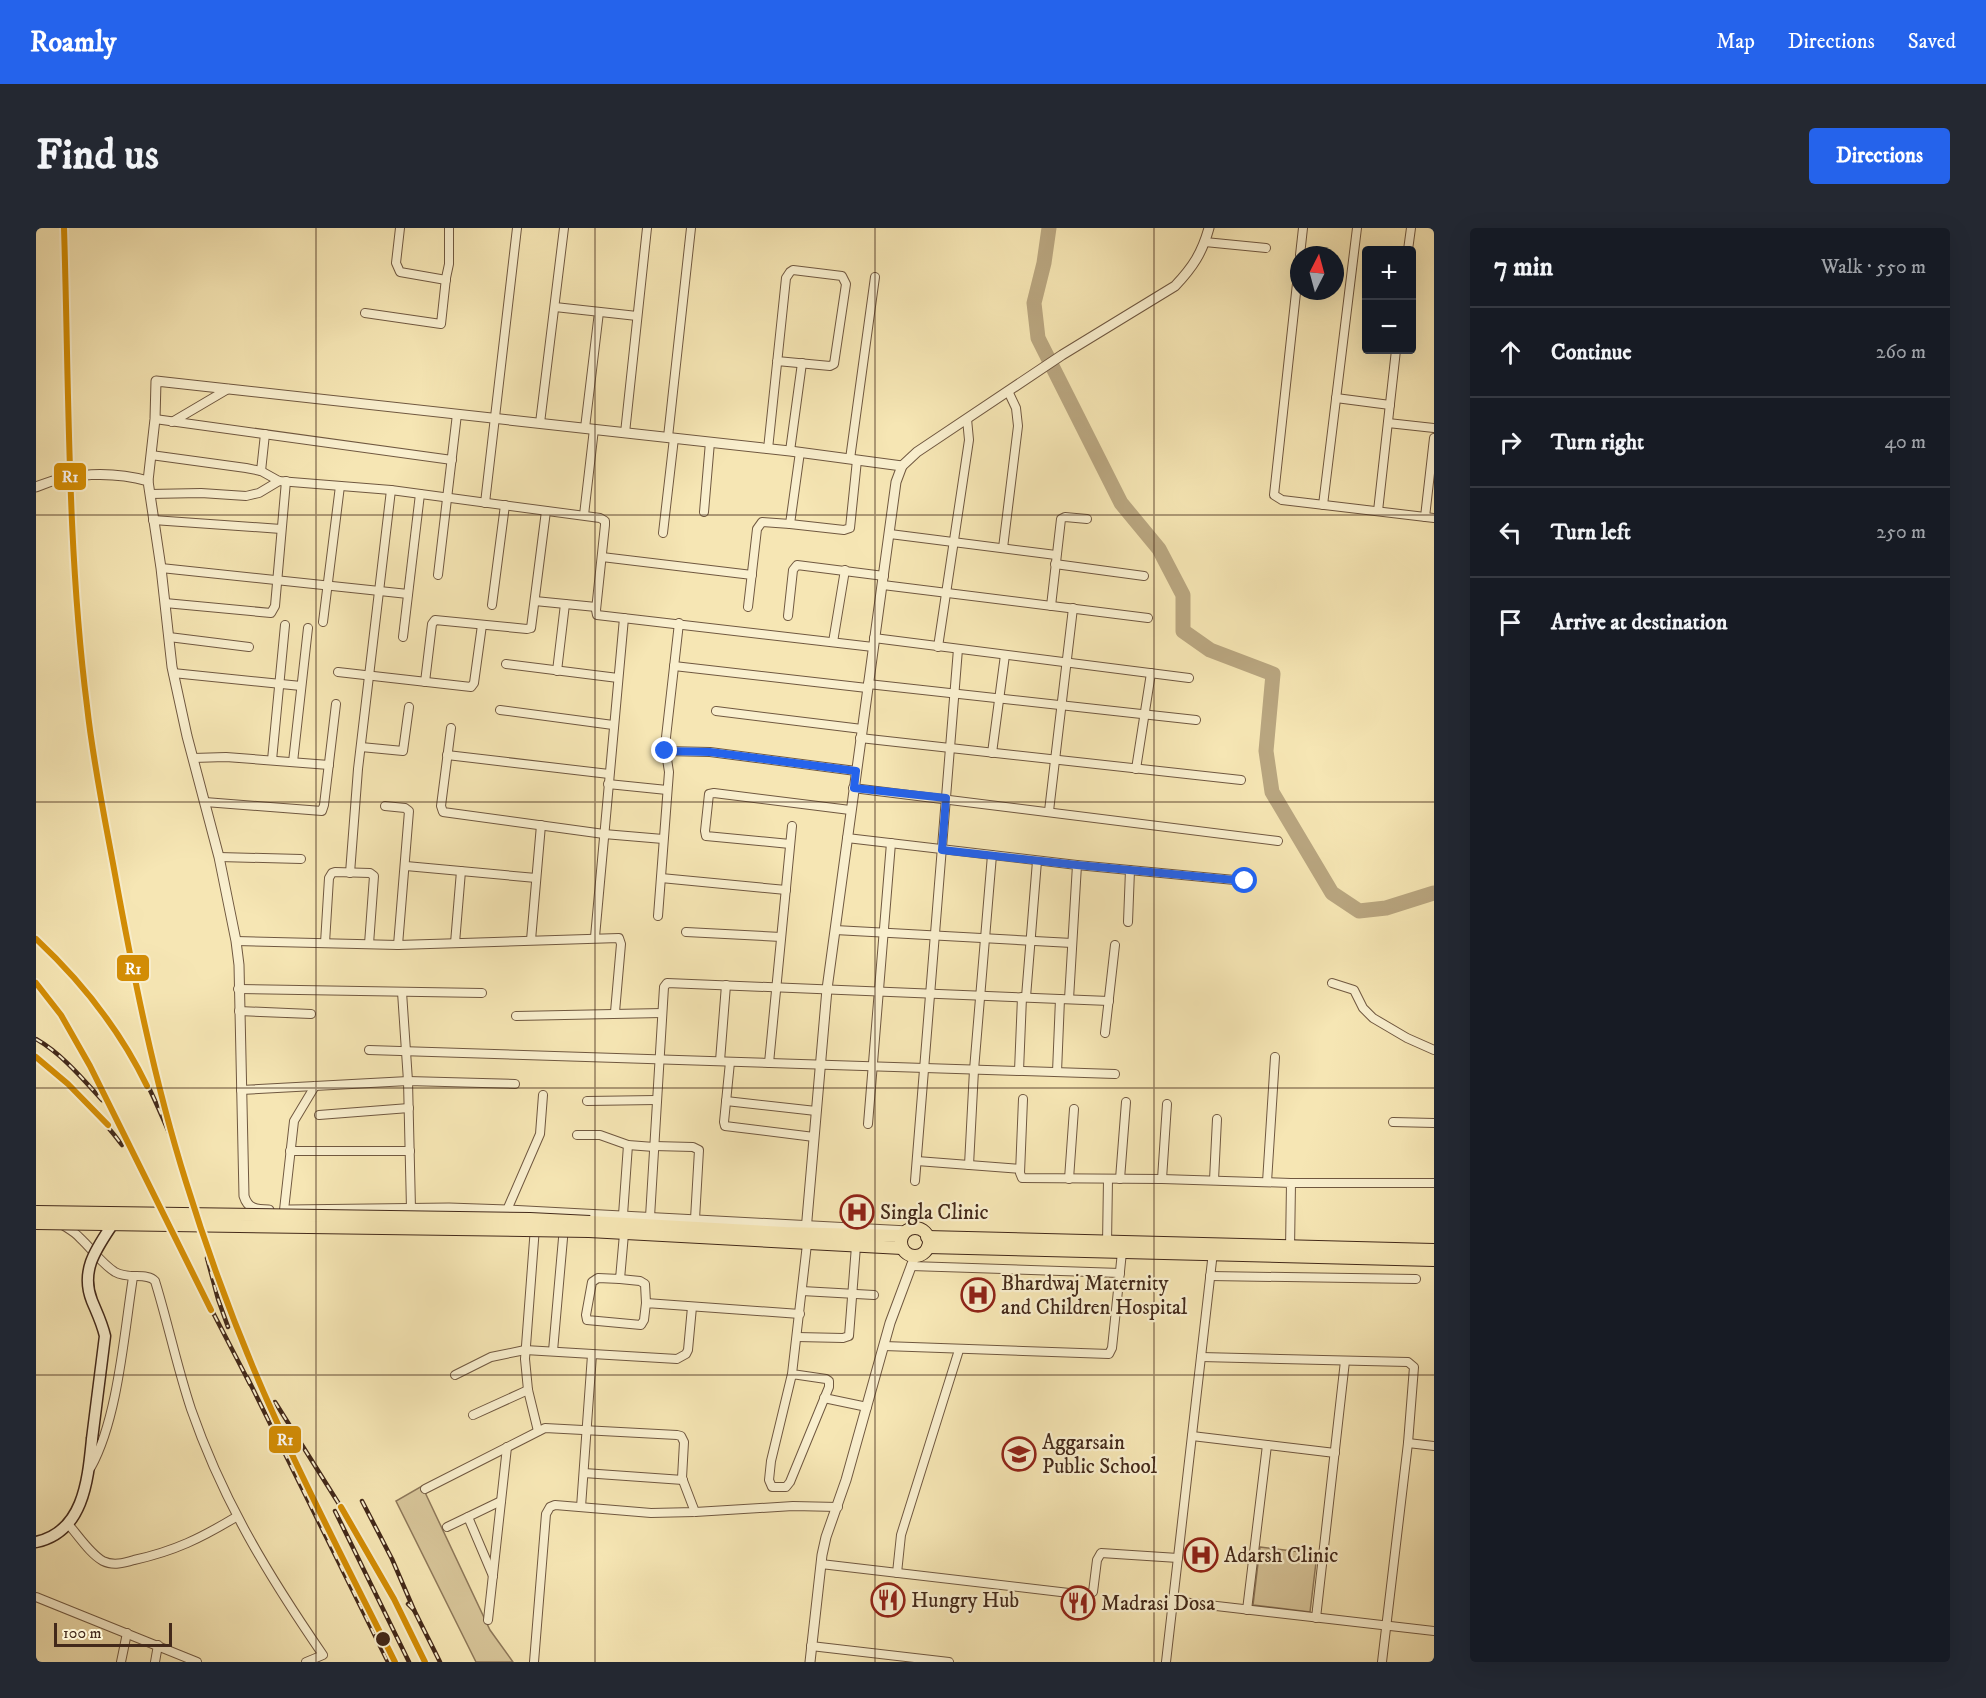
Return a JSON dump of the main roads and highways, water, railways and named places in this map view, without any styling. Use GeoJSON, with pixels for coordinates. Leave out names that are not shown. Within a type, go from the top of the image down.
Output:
{"type":"FeatureCollection","features":[{"type":"Feature","properties":{"kind":"main road"},"geometry":{"type":"LineString","coordinates":[[36,1210],[530,1219],[624,1233],[807,1234],[856,1246],[904,1238],[918,1229],[928,1242]]}},
{"type":"Feature","properties":{"kind":"main road"},"geometry":{"type":"LineString","coordinates":[[36,1223],[589,1226],[904,1238]]}},
{"type":"Feature","properties":{"kind":"main road"},"geometry":{"type":"LineString","coordinates":[[36,1542],[57,1535],[68,1524],[82,1500],[88,1471],[105,1336],[103,1325],[88,1291],[88,1269],[91,1257],[112,1224]]}},
{"type":"Feature","properties":{"kind":"main road"},"geometry":{"type":"LineString","coordinates":[[904,1238],[913,1261],[924,1252],[928,1242]]}},
{"type":"Feature","properties":{"kind":"main road"},"geometry":{"type":"LineString","coordinates":[[928,1242],[1290,1251],[1434,1250]]}},
{"type":"Feature","properties":{"kind":"main road"},"geometry":{"type":"LineString","coordinates":[[1107,1247],[1122,1252],[1213,1249]]}},
{"type":"Feature","properties":{"kind":"main road"},"geometry":{"type":"LineString","coordinates":[[1290,1251],[1434,1260]]}},
{"type":"Feature","properties":{"kind":"waterway"},"geometry":{"type":"LineString","coordinates":[[1049,228],[1044,263],[1034,303],[1038,338],[1121,503],[1159,549],[1183,595],[1183,631],[1210,650],[1273,674],[1266,751],[1272,792],[1332,893],[1359,911],[1386,908],[1434,893]]}},
{"type":"Feature","properties":{"kind":"railway"},"geometry":{"type":"LineString","coordinates":[[36,939],[89,994],[123,1041],[145,1079],[176,1149]]}},
{"type":"Feature","properties":{"kind":"railway"},"geometry":{"type":"LineString","coordinates":[[36,983],[61,1015],[90,1066],[250,1384]]}},
{"type":"Feature","properties":{"kind":"railway"},"geometry":{"type":"LineString","coordinates":[[36,1039],[63,1059],[102,1100]]}},
{"type":"Feature","properties":{"kind":"railway"},"geometry":{"type":"LineString","coordinates":[[36,1057],[82,1098],[122,1145]]}},
{"type":"Feature","properties":{"kind":"railway"},"geometry":{"type":"LineString","coordinates":[[207,1258],[228,1327]]}},
{"type":"Feature","properties":{"kind":"railway"},"geometry":{"type":"LineString","coordinates":[[247,1377],[388,1662]]}},
{"type":"Feature","properties":{"kind":"railway"},"geometry":{"type":"LineString","coordinates":[[275,1402],[344,1512],[394,1599],[425,1662]]}},
{"type":"Feature","properties":{"kind":"railway"},"geometry":{"type":"LineString","coordinates":[[362,1501],[392,1559],[414,1610]]}},
{"type":"Feature","properties":{"kind":"railway"},"geometry":{"type":"LineString","coordinates":[[335,1511],[409,1662]]}},
{"type":"Feature","properties":{"kind":"railway"},"geometry":{"type":"LineString","coordinates":[[408,1604],[414,1610],[440,1662]]}},
{"type":"Feature","properties":{"kind":"place","name":"Singla Clinic"},"geometry":{"type":"Point","coordinates":[857,1212]}},
{"type":"Feature","properties":{"kind":"place","name":"Bhardwaj Maternity and Children Hospital"},"geometry":{"type":"Point","coordinates":[978,1295]}},
{"type":"Feature","properties":{"kind":"place","name":"Aggarsain Public School"},"geometry":{"type":"Point","coordinates":[1019,1454]}},
{"type":"Feature","properties":{"kind":"place","name":"Adarsh Clinic"},"geometry":{"type":"Point","coordinates":[1201,1555]}},
{"type":"Feature","properties":{"kind":"place","name":"Hungry Hub"},"geometry":{"type":"Point","coordinates":[888,1600]}},
{"type":"Feature","properties":{"kind":"place","name":"Madrasi Dosa"},"geometry":{"type":"Point","coordinates":[1078,1603]}}]}
